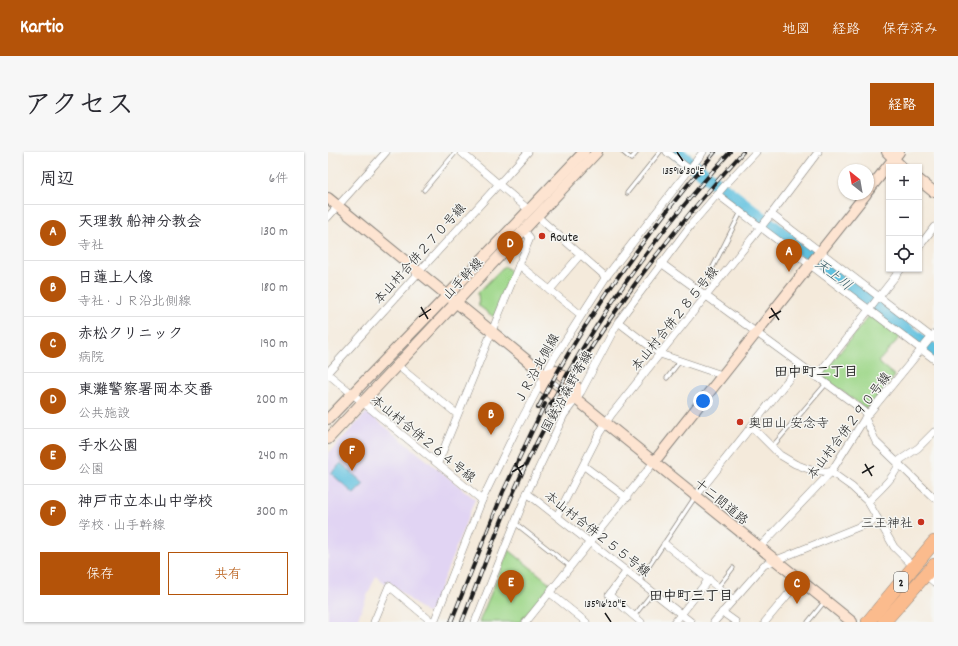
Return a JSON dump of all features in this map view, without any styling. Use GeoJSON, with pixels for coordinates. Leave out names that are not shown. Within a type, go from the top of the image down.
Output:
{"type":"FeatureCollection","features":[{"type":"Feature","properties":{"kind":"highway","name":"2"},"geometry":{"type":"LineString","coordinates":[[868,622],[934,542]]}},
{"type":"Feature","properties":{"kind":"highway","name":"2"},"geometry":{"type":"LineString","coordinates":[[890,620],[931,574]]}},
{"type":"Feature","properties":{"kind":"street"},"geometry":{"type":"LineString","coordinates":[[328,217],[386,152]]}},
{"type":"Feature","properties":{"kind":"street"},"geometry":{"type":"LineString","coordinates":[[461,152],[529,210]]}},
{"type":"Feature","properties":{"kind":"street","name":"本山村合併２７０号線"},"geometry":{"type":"LineString","coordinates":[[328,373],[418,271],[528,152]]}},
{"type":"Feature","properties":{"kind":"street","name":"山手幹線"},"geometry":{"type":"LineString","coordinates":[[328,419],[448,296],[584,152]]}},
{"type":"Feature","properties":{"kind":"street","name":"山手幹線"},"geometry":{"type":"LineString","coordinates":[[328,439],[524,230],[538,217],[597,152]]}},
{"type":"Feature","properties":{"kind":"street"},"geometry":{"type":"LineString","coordinates":[[667,152],[689,169]]}},
{"type":"Feature","properties":{"kind":"street","name":"ＪＲ沿北側線"},"geometry":{"type":"LineString","coordinates":[[433,622],[482,500],[545,375],[606,277],[703,152]]}},
{"type":"Feature","properties":{"kind":"street","name":"国鉄沿森野寄線"},"geometry":{"type":"LineString","coordinates":[[475,622],[527,493],[564,415],[576,399],[618,322],[661,263],[717,194],[756,152]]}},
{"type":"Feature","properties":{"kind":"street","name":"本山村合併２８５号線"},"geometry":{"type":"LineString","coordinates":[[557,516],[606,424],[770,216],[818,152]]}},
{"type":"Feature","properties":{"kind":"street"},"geometry":{"type":"LineString","coordinates":[[874,182],[893,155],[900,164]]}},
{"type":"Feature","properties":{"kind":"street"},"geometry":{"type":"LineString","coordinates":[[922,182],[934,192]]}},
{"type":"Feature","properties":{"kind":"street"},"geometry":{"type":"LineString","coordinates":[[717,194],[934,359]]}},
{"type":"Feature","properties":{"kind":"street"},"geometry":{"type":"LineString","coordinates":[[328,198],[456,304],[545,375]]}},
{"type":"Feature","properties":{"kind":"street"},"geometry":{"type":"LineString","coordinates":[[526,622],[627,498],[722,375],[861,200]]}},
{"type":"Feature","properties":{"kind":"street"},"geometry":{"type":"LineString","coordinates":[[770,216],[933,336]]}},
{"type":"Feature","properties":{"kind":"street"},"geometry":{"type":"LineString","coordinates":[[538,217],[606,277]]}},
{"type":"Feature","properties":{"kind":"street"},"geometry":{"type":"LineString","coordinates":[[922,243],[934,228]]}},
{"type":"Feature","properties":{"kind":"street"},"geometry":{"type":"LineString","coordinates":[[438,463],[530,238],[524,230]]}},
{"type":"Feature","properties":{"kind":"street"},"geometry":{"type":"LineString","coordinates":[[550,290],[581,254]]}},
{"type":"Feature","properties":{"kind":"street"},"geometry":{"type":"LineString","coordinates":[[661,263],[756,332],[867,416],[876,442],[934,498]]}},
{"type":"Feature","properties":{"kind":"street"},"geometry":{"type":"LineString","coordinates":[[519,266],[581,315]]}},
{"type":"Feature","properties":{"kind":"street"},"geometry":{"type":"LineString","coordinates":[[816,377],[899,272]]}},
{"type":"Feature","properties":{"kind":"street"},"geometry":{"type":"LineString","coordinates":[[618,322],[660,354],[722,375]]}},
{"type":"Feature","properties":{"kind":"street","name":"本山村合併２９０号線"},"geometry":{"type":"LineString","coordinates":[[759,548],[831,472],[867,416],[933,336]]}},
{"type":"Feature","properties":{"kind":"street"},"geometry":{"type":"LineString","coordinates":[[696,496],[800,365]]}},
{"type":"Feature","properties":{"kind":"street"},"geometry":{"type":"LineString","coordinates":[[398,366],[458,414]]}},
{"type":"Feature","properties":{"kind":"street"},"geometry":{"type":"LineString","coordinates":[[556,371],[576,386],[576,399],[564,404],[545,389],[545,375],[556,371]]}},
{"type":"Feature","properties":{"kind":"street","name":"本山村合併２６４号線"},"geometry":{"type":"LineString","coordinates":[[328,373],[362,403],[482,500]]}},
{"type":"Feature","properties":{"kind":"street","name":"十二間道路"},"geometry":{"type":"LineString","coordinates":[[576,399],[774,561],[852,622]]}},
{"type":"Feature","properties":{"kind":"street"},"geometry":{"type":"LineString","coordinates":[[751,426],[772,447],[795,464],[811,470],[831,472],[842,478],[868,502],[894,547],[913,566]]}},
{"type":"Feature","properties":{"kind":"street"},"geometry":{"type":"LineString","coordinates":[[868,502],[886,483],[899,465],[900,460],[918,448],[934,432]]}},
{"type":"Feature","properties":{"kind":"street"},"geometry":{"type":"LineString","coordinates":[[584,466],[627,498]]}},
{"type":"Feature","properties":{"kind":"street","name":"本山村合併２５５号線"},"geometry":{"type":"LineString","coordinates":[[527,493],[691,622]]}},
{"type":"Feature","properties":{"kind":"street"},"geometry":{"type":"LineString","coordinates":[[714,622],[732,599],[764,565],[878,519]]}},
{"type":"Feature","properties":{"kind":"street"},"geometry":{"type":"LineString","coordinates":[[664,544],[732,599]]}},
{"type":"Feature","properties":{"kind":"street"},"geometry":{"type":"LineString","coordinates":[[626,572],[609,595],[641,622]]}},
{"type":"Feature","properties":{"kind":"street"},"geometry":{"type":"LineString","coordinates":[[675,622],[709,579]]}},
{"type":"Feature","properties":{"kind":"street"},"geometry":{"type":"LineString","coordinates":[[765,622],[800,580]]}},
{"type":"Feature","properties":{"kind":"street"},"geometry":{"type":"LineString","coordinates":[[374,622],[389,586],[433,622]]}},
{"type":"Feature","properties":{"kind":"street"},"geometry":{"type":"LineString","coordinates":[[550,593],[586,622]]}},
{"type":"Feature","properties":{"kind":"street"},"geometry":{"type":"LineString","coordinates":[[722,612],[736,622]]}},
{"type":"Feature","properties":{"kind":"lane"},"geometry":{"type":"LineString","coordinates":[[424,190],[456,152]]}},
{"type":"Feature","properties":{"kind":"lane"},"geometry":{"type":"LineString","coordinates":[[623,152],[631,159],[637,152]]}},
{"type":"Feature","properties":{"kind":"lane"},"geometry":{"type":"LineString","coordinates":[[627,193],[660,152]]}},
{"type":"Feature","properties":{"kind":"lane"},"geometry":{"type":"LineString","coordinates":[[713,267],[741,212]]}},
{"type":"Feature","properties":{"kind":"lane"},"geometry":{"type":"LineString","coordinates":[[667,378],[680,361]]}},
{"type":"Feature","properties":{"kind":"lane"},"geometry":{"type":"LineString","coordinates":[[772,447],[826,384]]}},
{"type":"Feature","properties":{"kind":"lane"},"geometry":{"type":"LineString","coordinates":[[640,581],[696,496]]}},
{"type":"Feature","properties":{"kind":"lane"},"geometry":{"type":"LineString","coordinates":[[515,523],[571,567]]}},
{"type":"Feature","properties":{"kind":"lane"},"geometry":{"type":"LineString","coordinates":[[718,587],[733,568]]}},
{"type":"Feature","properties":{"kind":"lane"},"geometry":{"type":"LineString","coordinates":[[634,616],[653,592]]}},
{"type":"Feature","properties":{"kind":"lane"},"geometry":{"type":"LineString","coordinates":[[808,622],[825,601]]}},
{"type":"Feature","properties":{"kind":"shaded area"},"geometry":{"type":"Polygon","coordinates":[[[367,412],[475,499],[431,611],[426,613],[388,581],[386,585],[376,575],[356,622],[328,622],[328,454],[367,412]]]}},
{"type":"Feature","properties":{"kind":"green space"},"geometry":{"type":"Polygon","coordinates":[[[504,266],[513,273],[495,318],[479,306],[478,293],[504,266]]]}},
{"type":"Feature","properties":{"kind":"green space"},"geometry":{"type":"Polygon","coordinates":[[[873,315],[901,336],[878,362],[895,376],[869,407],[865,408],[824,378],[823,373],[869,316],[873,315]]]}},
{"type":"Feature","properties":{"kind":"green space"},"geometry":{"type":"Polygon","coordinates":[[[509,550],[551,584],[520,622],[479,622],[509,550]]]}},
{"type":"Feature","properties":{"kind":"water"},"geometry":{"type":"Polygon","coordinates":[[[341,463],[364,484],[354,494],[331,473],[341,463]]]}},
{"type":"Feature","properties":{"kind":"waterway","name":"天上川"},"geometry":{"type":"LineString","coordinates":[[676,152],[934,351]]}},
{"type":"Feature","properties":{"kind":"railway"},"geometry":{"type":"LineString","coordinates":[[538,408],[576,340],[619,275],[665,213],[715,152]]}},
{"type":"Feature","properties":{"kind":"railway"},"geometry":{"type":"LineString","coordinates":[[546,413],[586,343],[630,276],[653,244],[703,182],[730,152]]}},
{"type":"Feature","properties":{"kind":"railway"},"geometry":{"type":"LineString","coordinates":[[462,622],[498,530],[527,462],[559,401],[606,326],[657,254],[713,185],[743,152]]}},
{"type":"Feature","properties":{"kind":"railway"},"geometry":{"type":"LineString","coordinates":[[451,622],[503,492],[545,404]]}},
{"type":"Feature","properties":{"kind":"place","name":"Route"},"geometry":{"type":"Point","coordinates":[542,236]}},
{"type":"Feature","properties":{"kind":"place","name":"東灘警察署岡本交番"},"geometry":{"type":"Point","coordinates":[510,264]}},
{"type":"Feature","properties":{"kind":"place","name":"天理教 船神分教会"},"geometry":{"type":"Point","coordinates":[789,272]}},
{"type":"Feature","properties":{"kind":"place","name":"奥田山 安念寺"},"geometry":{"type":"Point","coordinates":[740,422]}},
{"type":"Feature","properties":{"kind":"place","name":"日蓮上人像"},"geometry":{"type":"Point","coordinates":[491,435]}},
{"type":"Feature","properties":{"kind":"place","name":"神戸市立本山中学校"},"geometry":{"type":"Point","coordinates":[352,471]}},
{"type":"Feature","properties":{"kind":"place","name":"三王神社"},"geometry":{"type":"Point","coordinates":[921,522]}},
{"type":"Feature","properties":{"kind":"place","name":"手水公園"},"geometry":{"type":"Point","coordinates":[511,603]}},
{"type":"Feature","properties":{"kind":"place","name":"赤松クリニック"},"geometry":{"type":"Point","coordinates":[797,604]}},
{"type":"Feature","properties":{"kind":"district","name":"田中町二丁目"},"geometry":{"type":"Point","coordinates":[816,371]}},
{"type":"Feature","properties":{"kind":"district","name":"田中町三丁目"},"geometry":{"type":"Point","coordinates":[691,595]}}]}
